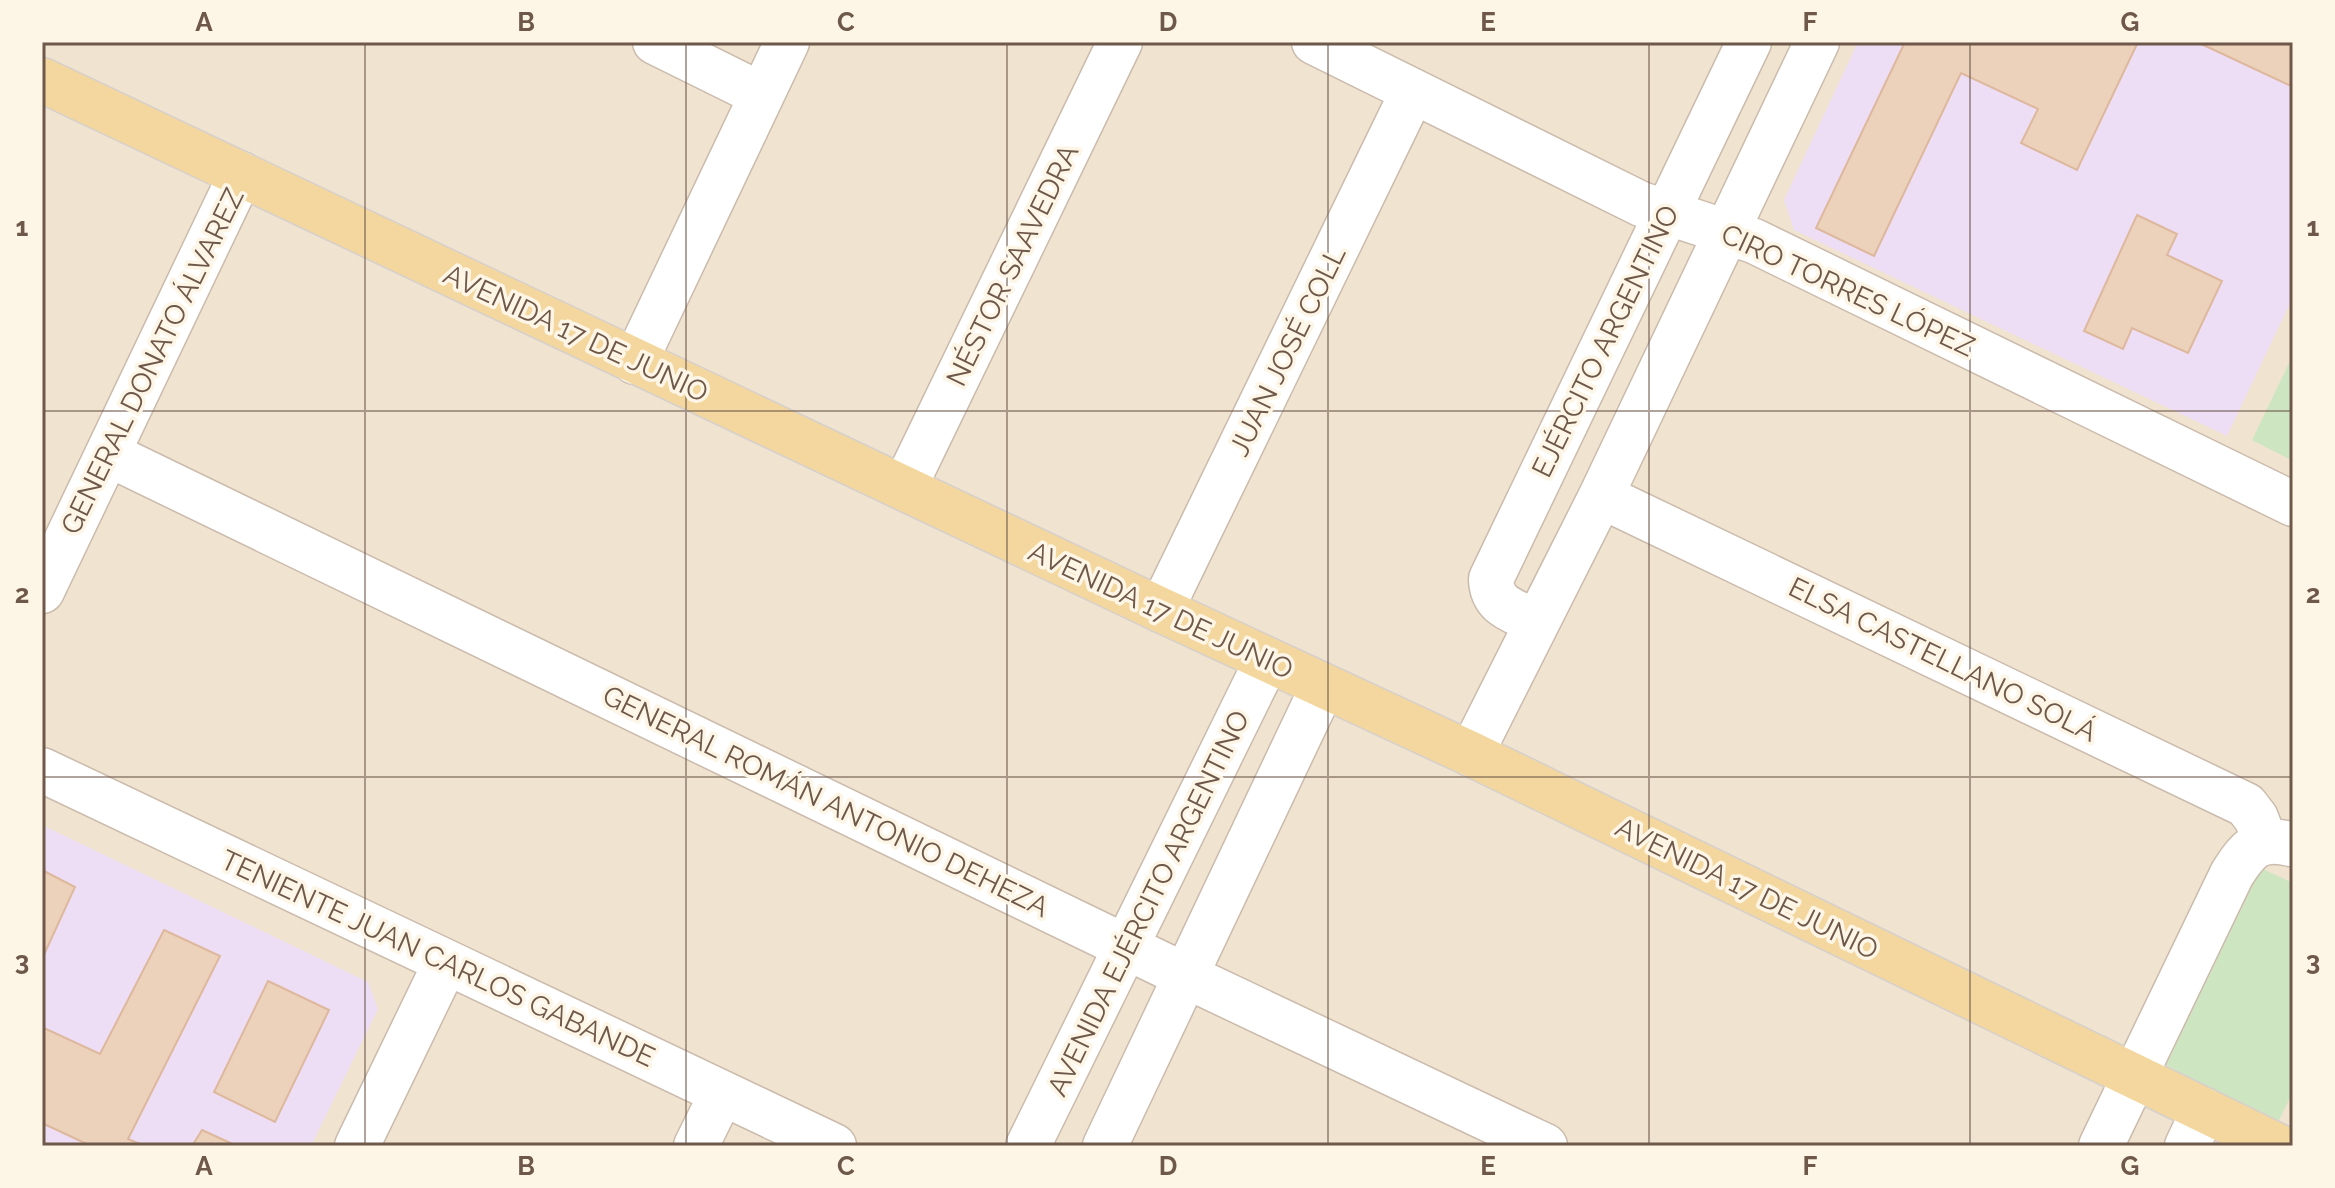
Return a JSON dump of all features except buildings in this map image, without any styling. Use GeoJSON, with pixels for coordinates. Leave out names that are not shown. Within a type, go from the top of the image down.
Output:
{"type":"FeatureCollection","features":[{"type":"Feature","properties":{"kind":"main road","name":"AVENIDA 17 DE JUNIO"},"geometry":{"type":"LineString","coordinates":[[42,80],[1471,754],[2135,1075],[2196,1128],[2278,1146]]}},
{"type":"Feature","properties":{"kind":"street"},"geometry":{"type":"LineString","coordinates":[[655,42],[762,95]]}},
{"type":"Feature","properties":{"kind":"street"},"geometry":{"type":"LineString","coordinates":[[635,362],[787,42]]}},
{"type":"Feature","properties":{"kind":"street","name":"NÉSTOR SAAVEDRA"},"geometry":{"type":"LineString","coordinates":[[904,488],[1120,42]]}},
{"type":"Feature","properties":{"kind":"street","name":"CIRO TORRES LÓPEZ"},"geometry":{"type":"LineString","coordinates":[[1314,42],[1641,204],[1728,231],[1769,248],[2293,504]]}},
{"type":"Feature","properties":{"kind":"street","name":"EJÉRCITO ARGENTINO"},"geometry":{"type":"LineString","coordinates":[[1536,622],[1499,603],[1491,592],[1491,579],[1749,42]]}},
{"type":"Feature","properties":{"kind":"street"},"geometry":{"type":"LineString","coordinates":[[1471,754],[1601,496],[1817,42]]}},
{"type":"Feature","properties":{"kind":"street","name":"JUAN JOSÉ COLL"},"geometry":{"type":"LineString","coordinates":[[1161,610],[1413,91]]}},
{"type":"Feature","properties":{"kind":"street","name":"GENERAL DONATO ÁLVAREZ"},"geometry":{"type":"LineString","coordinates":[[42,591],[241,174]]}},
{"type":"Feature","properties":{"kind":"street","name":"GENERAL ROMÁN ANTONIO DEHEZA"},"geometry":{"type":"LineString","coordinates":[[108,454],[1184,975],[1545,1146]]}},
{"type":"Feature","properties":{"kind":"street","name":"ELSA CASTELLANO SOLÁ"},"geometry":{"type":"LineString","coordinates":[[1601,496],[2246,805],[2279,843]]}},
{"type":"Feature","properties":{"kind":"street","name":"AVENIDA EJÉRCITO ARGENTINO"},"geometry":{"type":"LineString","coordinates":[[1028,1146],[1267,660]]}},
{"type":"Feature","properties":{"kind":"street"},"geometry":{"type":"LineString","coordinates":[[1105,1146],[1323,686]]}},
{"type":"Feature","properties":{"kind":"street","name":"TENIENTE JUAN CARLOS GABANDE"},"geometry":{"type":"LineString","coordinates":[[42,770],[834,1146]]}},
{"type":"Feature","properties":{"kind":"street"},"geometry":{"type":"LineString","coordinates":[[2101,1146],[2232,874],[2246,852],[2279,843]]}},
{"type":"Feature","properties":{"kind":"street"},"geometry":{"type":"LineString","coordinates":[[357,1146],[446,962]]}},
{"type":"Feature","properties":{"kind":"street"},"geometry":{"type":"LineString","coordinates":[[696,1146],[722,1093]]}},
{"type":"Feature","properties":{"kind":"shaded area"},"geometry":{"type":"Polygon","coordinates":[[[42,42],[2293,42],[2293,1146],[42,1146],[42,42]]]}},
{"type":"Feature","properties":{"kind":"shaded area"},"geometry":{"type":"Polygon","coordinates":[[[1858,42],[2293,42],[2293,297],[2227,436],[1794,230],[1784,200],[1858,42]]]}},
{"type":"Feature","properties":{"kind":"shaded area"},"geometry":{"type":"Polygon","coordinates":[[[42,825],[368,982],[378,1009],[311,1146],[42,1146],[42,825]]]}},
{"type":"Feature","properties":{"kind":"green space"},"geometry":{"type":"Polygon","coordinates":[[[2293,355],[2293,461],[2252,440],[2293,355]]]}},
{"type":"Feature","properties":{"kind":"green space"},"geometry":{"type":"Polygon","coordinates":[[[2261,868],[2293,883],[2293,1092],[2277,1124],[2166,1065],[2261,868]]]}}]}
